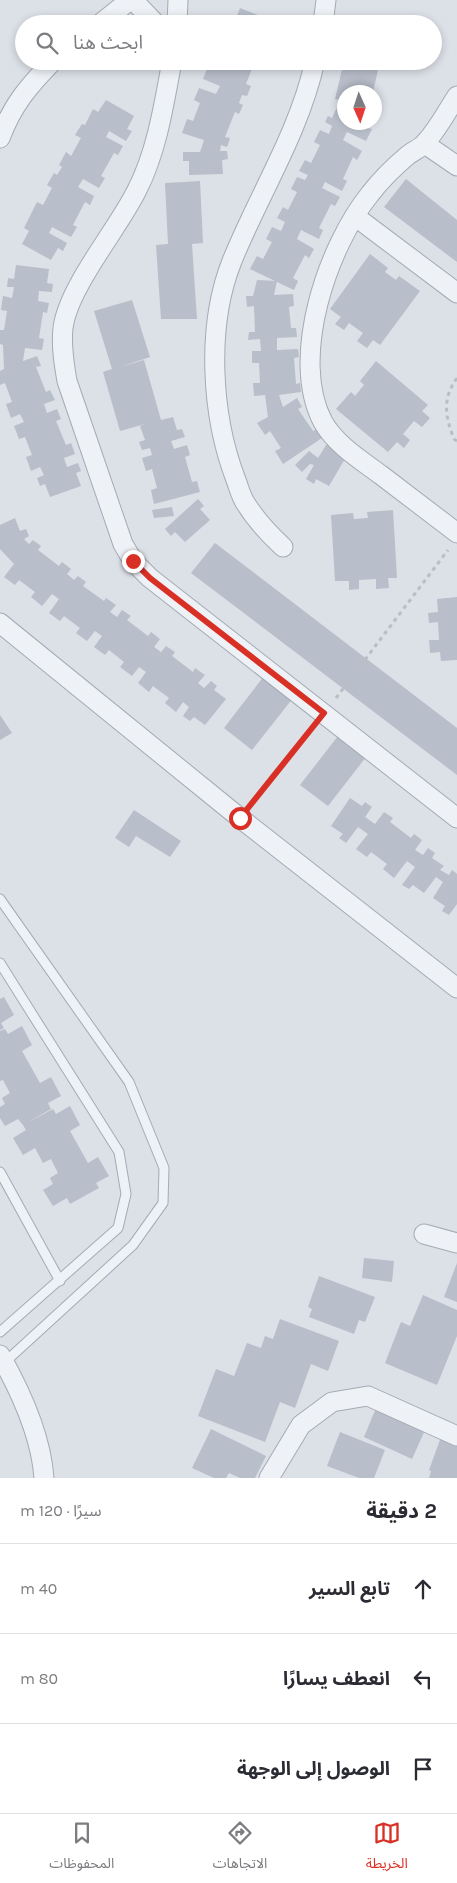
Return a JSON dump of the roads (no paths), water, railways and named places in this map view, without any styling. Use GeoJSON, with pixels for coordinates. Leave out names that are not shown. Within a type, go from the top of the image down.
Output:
{"type":"FeatureCollection","features":[{"type":"Feature","properties":{"kind":"street"},"geometry":{"type":"LineString","coordinates":[[112,15],[132,0],[147,15]]}},
{"type":"Feature","properties":{"kind":"street"},"geometry":{"type":"LineString","coordinates":[[177,15],[178,0]]}},
{"type":"Feature","properties":{"kind":"street"},"geometry":{"type":"LineString","coordinates":[[324,15],[326,0]]}},
{"type":"Feature","properties":{"kind":"street"},"geometry":{"type":"LineString","coordinates":[[0,138],[10,113],[28,88],[45,70]]}},
{"type":"Feature","properties":{"kind":"street"},"geometry":{"type":"LineString","coordinates":[[170,70],[148,164],[137,190],[72,298],[63,327],[62,355],[67,381],[123,544],[133,561],[150,578],[457,818]]}},
{"type":"Feature","properties":{"kind":"street"},"geometry":{"type":"LineString","coordinates":[[283,547],[261,525],[244,503],[229,462],[218,418],[215,341],[220,300],[232,261],[300,110],[311,70]]}},
{"type":"Feature","properties":{"kind":"street"},"geometry":{"type":"LineString","coordinates":[[454,539],[346,449],[323,422],[315,396],[310,356],[315,311],[334,257],[356,217],[375,188],[407,156],[425,144],[457,96]]}},
{"type":"Feature","properties":{"kind":"street"},"geometry":{"type":"LineString","coordinates":[[425,144],[457,166]]}},
{"type":"Feature","properties":{"kind":"street"},"geometry":{"type":"LineString","coordinates":[[356,217],[457,293]]}},
{"type":"Feature","properties":{"kind":"street"},"geometry":{"type":"LineString","coordinates":[[0,623],[240,818],[457,988]]}},
{"type":"Feature","properties":{"kind":"street"},"geometry":{"type":"LineString","coordinates":[[424,1234],[457,1243]]}},
{"type":"Feature","properties":{"kind":"street"},"geometry":{"type":"LineString","coordinates":[[2,1359],[30,1419],[43,1466],[44,1478]]}},
{"type":"Feature","properties":{"kind":"street"},"geometry":{"type":"LineString","coordinates":[[269,1478],[301,1425],[332,1402],[368,1396],[457,1436]]}},
{"type":"Feature","properties":{"kind":"lane"},"geometry":{"type":"LineString","coordinates":[[0,899],[129,1082],[164,1168],[163,1203],[133,1245],[2,1359]]}},
{"type":"Feature","properties":{"kind":"lane"},"geometry":{"type":"LineString","coordinates":[[0,963],[119,1152],[126,1194],[118,1228],[0,1332]]}},
{"type":"Feature","properties":{"kind":"lane"},"geometry":{"type":"LineString","coordinates":[[0,1172],[60,1281]]}}]}
